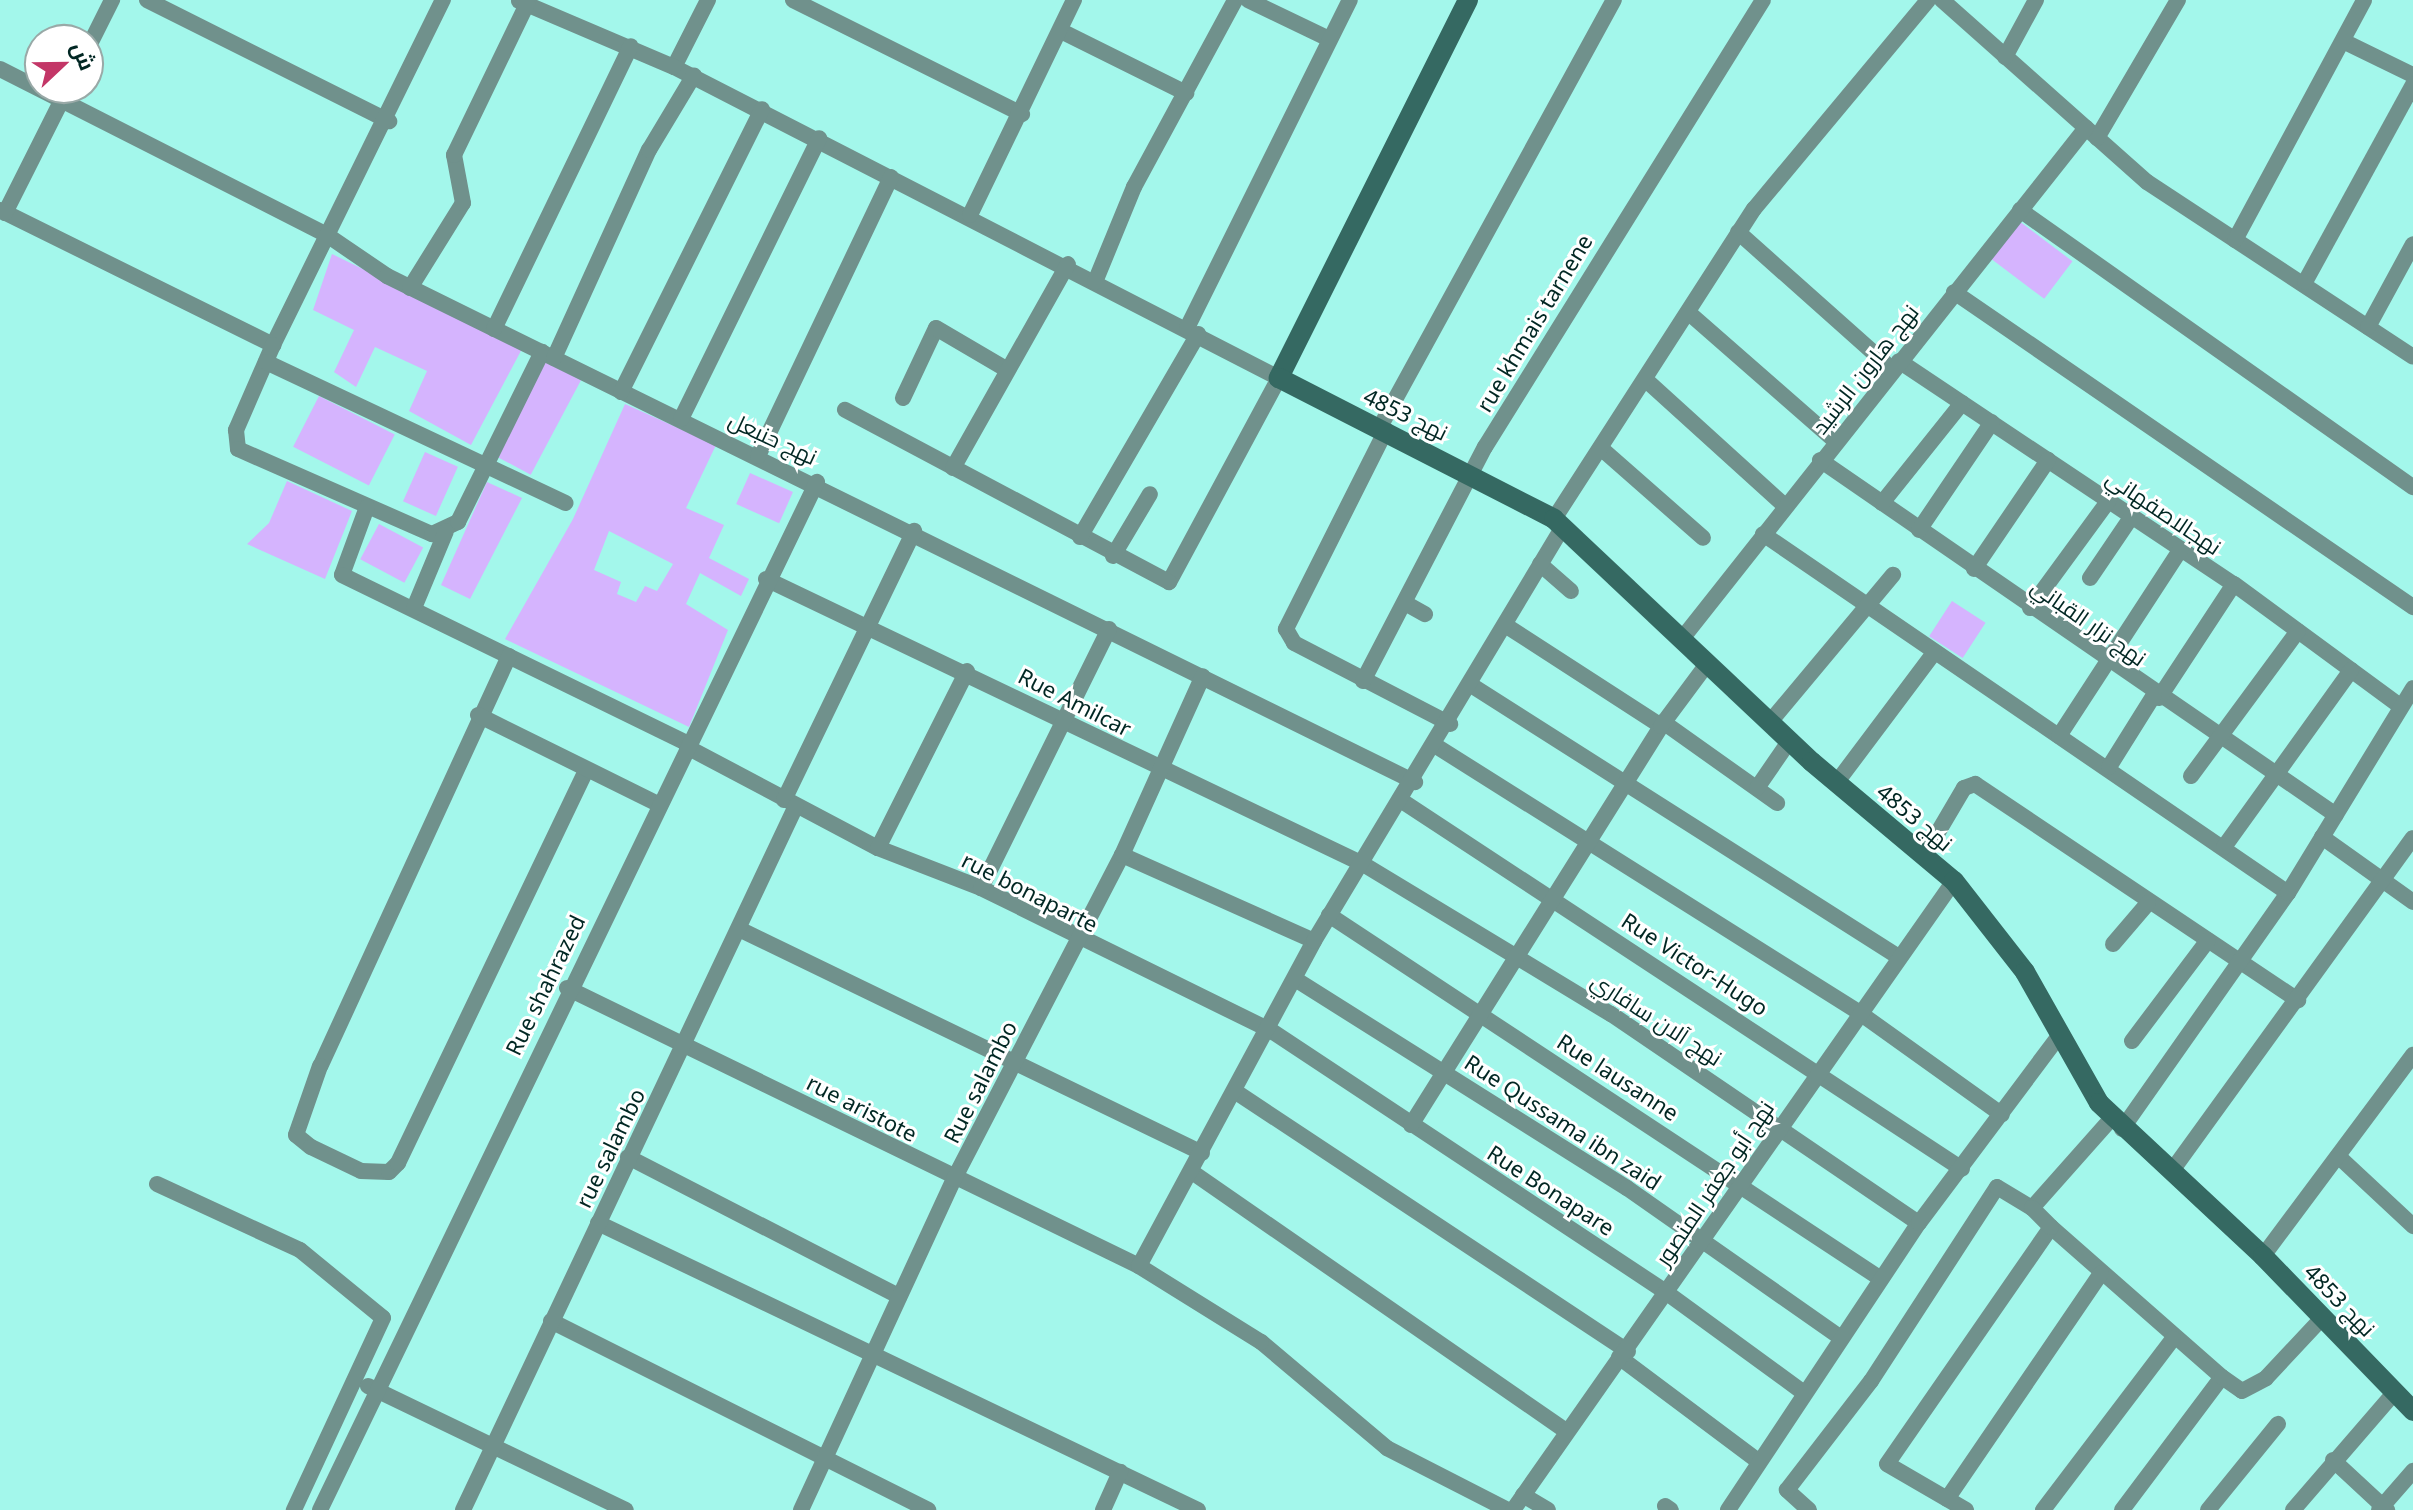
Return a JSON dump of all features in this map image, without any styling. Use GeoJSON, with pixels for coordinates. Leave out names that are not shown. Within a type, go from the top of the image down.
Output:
{"type":"FeatureCollection","features":[{"type":"Feature","properties":{"kind":"street"},"geometry":{"type":"LineString","coordinates":[[100,24],[112,0]]}},
{"type":"Feature","properties":{"kind":"street"},"geometry":{"type":"LineString","coordinates":[[147,0],[389,121]]}},
{"type":"Feature","properties":{"kind":"street"},"geometry":{"type":"LineString","coordinates":[[443,0],[389,121],[327,235],[273,345],[236,430],[238,449],[432,534],[446,531]]}},
{"type":"Feature","properties":{"kind":"street"},"geometry":{"type":"LineString","coordinates":[[674,67],[708,0]]}},
{"type":"Feature","properties":{"kind":"street"},"geometry":{"type":"LineString","coordinates":[[793,0],[1022,114]]}},
{"type":"Feature","properties":{"kind":"street"},"geometry":{"type":"LineString","coordinates":[[970,215],[1022,114],[1074,0]]}},
{"type":"Feature","properties":{"kind":"street"},"geometry":{"type":"LineString","coordinates":[[1095,282],[1134,187],[1235,0]]}},
{"type":"Feature","properties":{"kind":"street"},"geometry":{"type":"LineString","coordinates":[[1248,0],[1329,39]]}},
{"type":"Feature","properties":{"kind":"street"},"geometry":{"type":"LineString","coordinates":[[1080,537],[1192,331],[1350,0]]}},
{"type":"Feature","properties":{"kind":"street"},"geometry":{"type":"LineString","coordinates":[[845,410],[1163,583],[1173,578],[1279,378],[1468,0]]}},
{"type":"Feature","properties":{"kind":"street"},"geometry":{"type":"LineString","coordinates":[[1450,724],[1294,643],[1286,629],[1383,428],[1614,0]]}},
{"type":"Feature","properties":{"kind":"street","name":"rue khmais tarnene"},"geometry":{"type":"LineString","coordinates":[[1363,681],[1472,473],[1763,0]]}},
{"type":"Feature","properties":{"kind":"street"},"geometry":{"type":"LineString","coordinates":[[1139,1266],[1270,1030],[1329,915],[1450,724],[1540,564],[1558,522],[1738,232],[1928,0]]}},
{"type":"Feature","properties":{"kind":"street"},"geometry":{"type":"LineString","coordinates":[[1942,0],[2147,182],[2305,282],[2413,357]]}},
{"type":"Feature","properties":{"kind":"street"},"geometry":{"type":"LineString","coordinates":[[2005,57],[2036,0]]}},
{"type":"Feature","properties":{"kind":"street","name":"نهج هارون الرشيد"},"geometry":{"type":"LineString","coordinates":[[1681,640],[2020,210],[2092,133],[2178,0]]}},
{"type":"Feature","properties":{"kind":"street"},"geometry":{"type":"LineString","coordinates":[[2235,240],[2345,42],[2364,0]]}},
{"type":"Feature","properties":{"kind":"street"},"geometry":{"type":"LineString","coordinates":[[410,288],[463,203],[454,155],[522,2],[694,75],[1068,264],[1095,282],[1279,378]]}},
{"type":"Feature","properties":{"kind":"street"},"geometry":{"type":"LineString","coordinates":[[1061,31],[1186,93]]}},
{"type":"Feature","properties":{"kind":"street"},"geometry":{"type":"LineString","coordinates":[[2345,42],[2413,75]]}},
{"type":"Feature","properties":{"kind":"street"},"geometry":{"type":"LineString","coordinates":[[494,329],[631,46]]}},
{"type":"Feature","properties":{"kind":"street","name":"نهج حنبعل"},"geometry":{"type":"LineString","coordinates":[[0,69],[24,78]]}},
{"type":"Feature","properties":{"kind":"street"},"geometry":{"type":"LineString","coordinates":[[414,608],[446,531],[548,355],[649,150],[694,75]]}},
{"type":"Feature","properties":{"kind":"street"},"geometry":{"type":"LineString","coordinates":[[2305,282],[2413,85]]}},
{"type":"Feature","properties":{"kind":"street"},"geometry":{"type":"LineString","coordinates":[[60,104],[3,212],[273,345]]}},
{"type":"Feature","properties":{"kind":"street","name":"نهج حنبعل"},"geometry":{"type":"LineString","coordinates":[[84,104],[327,235],[410,288],[621,392],[817,482],[1415,782]]}},
{"type":"Feature","properties":{"kind":"street"},"geometry":{"type":"LineString","coordinates":[[621,392],[762,109]]}},
{"type":"Feature","properties":{"kind":"street"},"geometry":{"type":"LineString","coordinates":[[681,419],[819,138]]}},
{"type":"Feature","properties":{"kind":"street"},"geometry":{"type":"LineString","coordinates":[[758,456],[891,177]]}},
{"type":"Feature","properties":{"kind":"street"},"geometry":{"type":"LineString","coordinates":[[2020,210],[2413,487]]}},
{"type":"Feature","properties":{"kind":"street","name":"نهجالاصفهاني"},"geometry":{"type":"LineString","coordinates":[[1738,232],[1895,365],[1992,422],[2234,584],[2400,706]]}},
{"type":"Feature","properties":{"kind":"street"},"geometry":{"type":"LineString","coordinates":[[2368,327],[2413,244]]}},
{"type":"Feature","properties":{"kind":"street"},"geometry":{"type":"LineString","coordinates":[[953,468],[1006,369],[1068,264]]}},
{"type":"Feature","properties":{"kind":"street"},"geometry":{"type":"LineString","coordinates":[[1954,292],[2413,607]]}},
{"type":"Feature","properties":{"kind":"street"},"geometry":{"type":"LineString","coordinates":[[1689,313],[1835,441]]}},
{"type":"Feature","properties":{"kind":"street"},"geometry":{"type":"LineString","coordinates":[[903,398],[936,328],[1006,369]]}},
{"type":"Feature","properties":{"kind":"street"},"geometry":{"type":"LineString","coordinates":[[266,362],[565,503]]}},
{"type":"Feature","properties":{"kind":"street","name":"نهج 4853"},"geometry":{"type":"LineString","coordinates":[[1279,378],[1472,473],[1558,522],[1770,722],[1954,881],[1998,930],[2058,1037],[2117,1124],[2263,1256],[2413,1411]]}},
{"type":"Feature","properties":{"kind":"street"},"geometry":{"type":"LineString","coordinates":[[1646,380],[1785,506]]}},
{"type":"Feature","properties":{"kind":"street"},"geometry":{"type":"LineString","coordinates":[[1882,503],[1962,403]]}},
{"type":"Feature","properties":{"kind":"street"},"geometry":{"type":"LineString","coordinates":[[1919,530],[1992,422]]}},
{"type":"Feature","properties":{"kind":"street"},"geometry":{"type":"LineString","coordinates":[[1603,450],[1703,538]]}},
{"type":"Feature","properties":{"kind":"street","name":"نهج نزار القباني"},"geometry":{"type":"LineString","coordinates":[[1820,460],[2156,696],[2336,815]]}},
{"type":"Feature","properties":{"kind":"street"},"geometry":{"type":"LineString","coordinates":[[1974,569],[2048,460]]}},
{"type":"Feature","properties":{"kind":"street","name":"Rue shahrazed"},"geometry":{"type":"LineString","coordinates":[[320,1510],[567,988],[688,745],[766,579],[817,482]]}},
{"type":"Feature","properties":{"kind":"street"},"geometry":{"type":"LineString","coordinates":[[1113,556],[1150,494]]}},
{"type":"Feature","properties":{"kind":"street"},"geometry":{"type":"LineString","coordinates":[[2030,608],[2109,500]]}},
{"type":"Feature","properties":{"kind":"street","name":"rue bonaparte"},"geometry":{"type":"LineString","coordinates":[[367,507],[341,573],[688,745],[878,848],[981,888],[1078,941],[1270,1030]]}},
{"type":"Feature","properties":{"kind":"street"},"geometry":{"type":"LineString","coordinates":[[2090,578],[2132,516]]}},
{"type":"Feature","properties":{"kind":"street","name":"rue salambo"},"geometry":{"type":"LineString","coordinates":[[463,1510],[628,1157],[741,930],[790,803],[867,623],[914,531]]}},
{"type":"Feature","properties":{"kind":"street"},"geometry":{"type":"LineString","coordinates":[[1763,534],[1934,653],[2109,767],[2288,893]]}},
{"type":"Feature","properties":{"kind":"street"},"geometry":{"type":"LineString","coordinates":[[2059,736],[2181,549]]}},
{"type":"Feature","properties":{"kind":"street"},"geometry":{"type":"LineString","coordinates":[[1540,564],[1571,591]]}},
{"type":"Feature","properties":{"kind":"street"},"geometry":{"type":"LineString","coordinates":[[1770,722],[1893,575]]}},
{"type":"Feature","properties":{"kind":"street","name":"Rue Amilcar"},"geometry":{"type":"LineString","coordinates":[[766,579],[867,623],[1160,771],[1363,864]]}},
{"type":"Feature","properties":{"kind":"street"},"geometry":{"type":"LineString","coordinates":[[2109,767],[2234,584]]}},
{"type":"Feature","properties":{"kind":"street"},"geometry":{"type":"LineString","coordinates":[[1405,603],[1425,614]]}},
{"type":"Feature","properties":{"kind":"street"},"geometry":{"type":"LineString","coordinates":[[1505,625],[1662,724],[1777,803]]}},
{"type":"Feature","properties":{"kind":"street"},"geometry":{"type":"LineString","coordinates":[[981,888],[1109,629]]}},
{"type":"Feature","properties":{"kind":"street"},"geometry":{"type":"LineString","coordinates":[[2191,776],[2222,741],[2298,631]]}},
{"type":"Feature","properties":{"kind":"street"},"geometry":{"type":"LineString","coordinates":[[1837,782],[1934,653]]}},
{"type":"Feature","properties":{"kind":"street"},"geometry":{"type":"LineString","coordinates":[[509,656],[478,715],[320,1066],[296,1135],[361,1171],[389,1172],[398,1163],[586,770]]}},
{"type":"Feature","properties":{"kind":"street"},"geometry":{"type":"LineString","coordinates":[[1411,1125],[1624,783],[1662,724],[1707,664]]}},
{"type":"Feature","properties":{"kind":"street"},"geometry":{"type":"LineString","coordinates":[[2224,847],[2351,670]]}},
{"type":"Feature","properties":{"kind":"street"},"geometry":{"type":"LineString","coordinates":[[878,848],[967,671]]}},
{"type":"Feature","properties":{"kind":"street","name":"Rue salambo"},"geometry":{"type":"LineString","coordinates":[[801,1510],[954,1179],[1122,855],[1203,676]]}},
{"type":"Feature","properties":{"kind":"street"},"geometry":{"type":"LineString","coordinates":[[1471,685],[1897,956]]}},
{"type":"Feature","properties":{"kind":"street"},"geometry":{"type":"LineString","coordinates":[[2032,1208],[2117,1124],[2241,962],[2288,893],[2413,688]]}},
{"type":"Feature","properties":{"kind":"street"},"geometry":{"type":"LineString","coordinates":[[478,715],[658,804]]}},
{"type":"Feature","properties":{"kind":"street"},"geometry":{"type":"LineString","coordinates":[[1757,788],[1790,740]]}},
{"type":"Feature","properties":{"kind":"street"},"geometry":{"type":"LineString","coordinates":[[1436,746],[1857,1011],[2002,1115]]}},
{"type":"Feature","properties":{"kind":"street"},"geometry":{"type":"LineString","coordinates":[[1924,856],[1964,788],[1975,784],[2148,903],[2298,1000]]}},
{"type":"Feature","properties":{"kind":"street","name":"Rue Victor-Hugo"},"geometry":{"type":"LineString","coordinates":[[1402,801],[1817,1069],[1962,1169]]}},
{"type":"Feature","properties":{"kind":"street"},"geometry":{"type":"LineString","coordinates":[[2322,837],[2413,902]]}},
{"type":"Feature","properties":{"kind":"street"},"geometry":{"type":"LineString","coordinates":[[2171,1172],[2386,882],[2413,838]]}},
{"type":"Feature","properties":{"kind":"street"},"geometry":{"type":"LineString","coordinates":[[1122,855],[1314,941]]}},
{"type":"Feature","properties":{"kind":"street","name":"نهج آلان سافاري"},"geometry":{"type":"LineString","coordinates":[[1363,864],[1516,955],[1778,1125],[1919,1223]]}},
{"type":"Feature","properties":{"kind":"street","name":"نهج أبو جعفر المنصور"},"geometry":{"type":"LineString","coordinates":[[1511,1510],[1564,1430],[1667,1293],[1857,1011],[1954,881]]}},
{"type":"Feature","properties":{"kind":"street"},"geometry":{"type":"LineString","coordinates":[[2113,944],[2148,903]]}},
{"type":"Feature","properties":{"kind":"street","name":"Rue lausanne"},"geometry":{"type":"LineString","coordinates":[[1329,915],[1881,1279]]}},
{"type":"Feature","properties":{"kind":"street"},"geometry":{"type":"LineString","coordinates":[[741,930],[1202,1153]]}},
{"type":"Feature","properties":{"kind":"street"},"geometry":{"type":"LineString","coordinates":[[2132,1041],[2208,940]]}},
{"type":"Feature","properties":{"kind":"street","name":"Rue Qussama ibn zaid"},"geometry":{"type":"LineString","coordinates":[[1295,979],[1702,1240],[1841,1338]]}},
{"type":"Feature","properties":{"kind":"street","name":"rue aristote"},"geometry":{"type":"LineString","coordinates":[[567,988],[686,1044],[954,1179],[1139,1266],[1261,1342],[1387,1448],[1511,1510]]}},
{"type":"Feature","properties":{"kind":"street","name":"Rue Bonapare"},"geometry":{"type":"LineString","coordinates":[[1270,1030],[1667,1293],[1804,1393]]}},
{"type":"Feature","properties":{"kind":"street"},"geometry":{"type":"LineString","coordinates":[[1728,1510],[1919,1223],[2058,1037]]}},
{"type":"Feature","properties":{"kind":"street"},"geometry":{"type":"LineString","coordinates":[[2263,1256],[2413,1055]]}},
{"type":"Feature","properties":{"kind":"street"},"geometry":{"type":"LineString","coordinates":[[1236,1092],[1623,1354],[1758,1461]]}},
{"type":"Feature","properties":{"kind":"street"},"geometry":{"type":"LineString","coordinates":[[2338,1156],[2413,1225]]}},
{"type":"Feature","properties":{"kind":"street"},"geometry":{"type":"LineString","coordinates":[[628,1157],[899,1296]]}},
{"type":"Feature","properties":{"kind":"street"},"geometry":{"type":"LineString","coordinates":[[1192,1172],[1564,1430]]}},
{"type":"Feature","properties":{"kind":"street"},"geometry":{"type":"LineString","coordinates":[[157,1184],[300,1250],[375,1309],[382,1329],[294,1510]]}},
{"type":"Feature","properties":{"kind":"street"},"geometry":{"type":"LineString","coordinates":[[1809,1510],[1787,1490],[1871,1381],[1948,1253],[1997,1187],[2032,1208],[2173,1339],[2242,1391],[2266,1378],[2323,1317]]}},
{"type":"Feature","properties":{"kind":"street"},"geometry":{"type":"LineString","coordinates":[[598,1223],[873,1351],[1198,1510]]}},
{"type":"Feature","properties":{"kind":"street"},"geometry":{"type":"LineString","coordinates":[[1966,1510],[1887,1464],[2051,1227]]}},
{"type":"Feature","properties":{"kind":"street"},"geometry":{"type":"LineString","coordinates":[[1947,1499],[2101,1273]]}},
{"type":"Feature","properties":{"kind":"street"},"geometry":{"type":"LineString","coordinates":[[551,1321],[928,1510]]}},
{"type":"Feature","properties":{"kind":"street"},"geometry":{"type":"LineString","coordinates":[[2043,1510],[2173,1339]]}},
{"type":"Feature","properties":{"kind":"street"},"geometry":{"type":"LineString","coordinates":[[2122,1510],[2222,1377]]}},
{"type":"Feature","properties":{"kind":"street"},"geometry":{"type":"LineString","coordinates":[[356,1380],[626,1510]]}},
{"type":"Feature","properties":{"kind":"street"},"geometry":{"type":"LineString","coordinates":[[2293,1510],[2333,1460],[2395,1392]]}},
{"type":"Feature","properties":{"kind":"street"},"geometry":{"type":"LineString","coordinates":[[2208,1510],[2278,1424]]}},
{"type":"Feature","properties":{"kind":"street"},"geometry":{"type":"LineString","coordinates":[[2333,1460],[2383,1509],[2413,1471]]}},
{"type":"Feature","properties":{"kind":"street"},"geometry":{"type":"LineString","coordinates":[[1103,1510],[1120,1472]]}},
{"type":"Feature","properties":{"kind":"street"},"geometry":{"type":"LineString","coordinates":[[1523,1495],[1548,1510]]}},
{"type":"Feature","properties":{"kind":"shaded area"},"geometry":{"type":"Polygon","coordinates":[[[2019,221],[2073,261],[2044,299],[1991,259],[2019,221]]]}},
{"type":"Feature","properties":{"kind":"shaded area"},"geometry":{"type":"Polygon","coordinates":[[[332,254],[523,347],[471,445],[409,411],[427,371],[375,347],[356,387],[334,372],[354,330],[313,310],[332,254]]]}},
{"type":"Feature","properties":{"kind":"shaded area"},"geometry":{"type":"Polygon","coordinates":[[[543,360],[581,380],[531,475],[493,454],[543,360]]]}},
{"type":"Feature","properties":{"kind":"shaded area"},"geometry":{"type":"Polygon","coordinates":[[[319,396],[395,435],[369,485],[293,447],[319,396]]]}},
{"type":"Feature","properties":{"kind":"shaded area"},"geometry":{"type":"Polygon","coordinates":[[[625,404],[716,445],[686,508],[724,525],[709,558],[749,579],[741,596],[700,573],[686,604],[728,630],[689,727],[505,639],[573,519],[625,404]],[[609,531],[594,570],[621,582],[617,594],[636,602],[645,586],[657,591],[673,564],[609,531]]]}},
{"type":"Feature","properties":{"kind":"shaded area"},"geometry":{"type":"Polygon","coordinates":[[[425,452],[458,467],[436,516],[403,501],[425,452]]]}},
{"type":"Feature","properties":{"kind":"shaded area"},"geometry":{"type":"Polygon","coordinates":[[[750,473],[793,492],[779,523],[736,504],[750,473]]]}},
{"type":"Feature","properties":{"kind":"shaded area"},"geometry":{"type":"Polygon","coordinates":[[[287,481],[352,511],[325,579],[247,544],[269,523],[287,481]]]}},
{"type":"Feature","properties":{"kind":"shaded area"},"geometry":{"type":"Polygon","coordinates":[[[487,482],[522,498],[470,599],[441,585],[487,482]]]}},
{"type":"Feature","properties":{"kind":"shaded area"},"geometry":{"type":"Polygon","coordinates":[[[379,524],[423,547],[404,583],[360,559],[379,524]]]}},
{"type":"Feature","properties":{"kind":"shaded area"},"geometry":{"type":"Polygon","coordinates":[[[1952,601],[1986,623],[1963,658],[1929,636],[1952,601]]]}}]}
